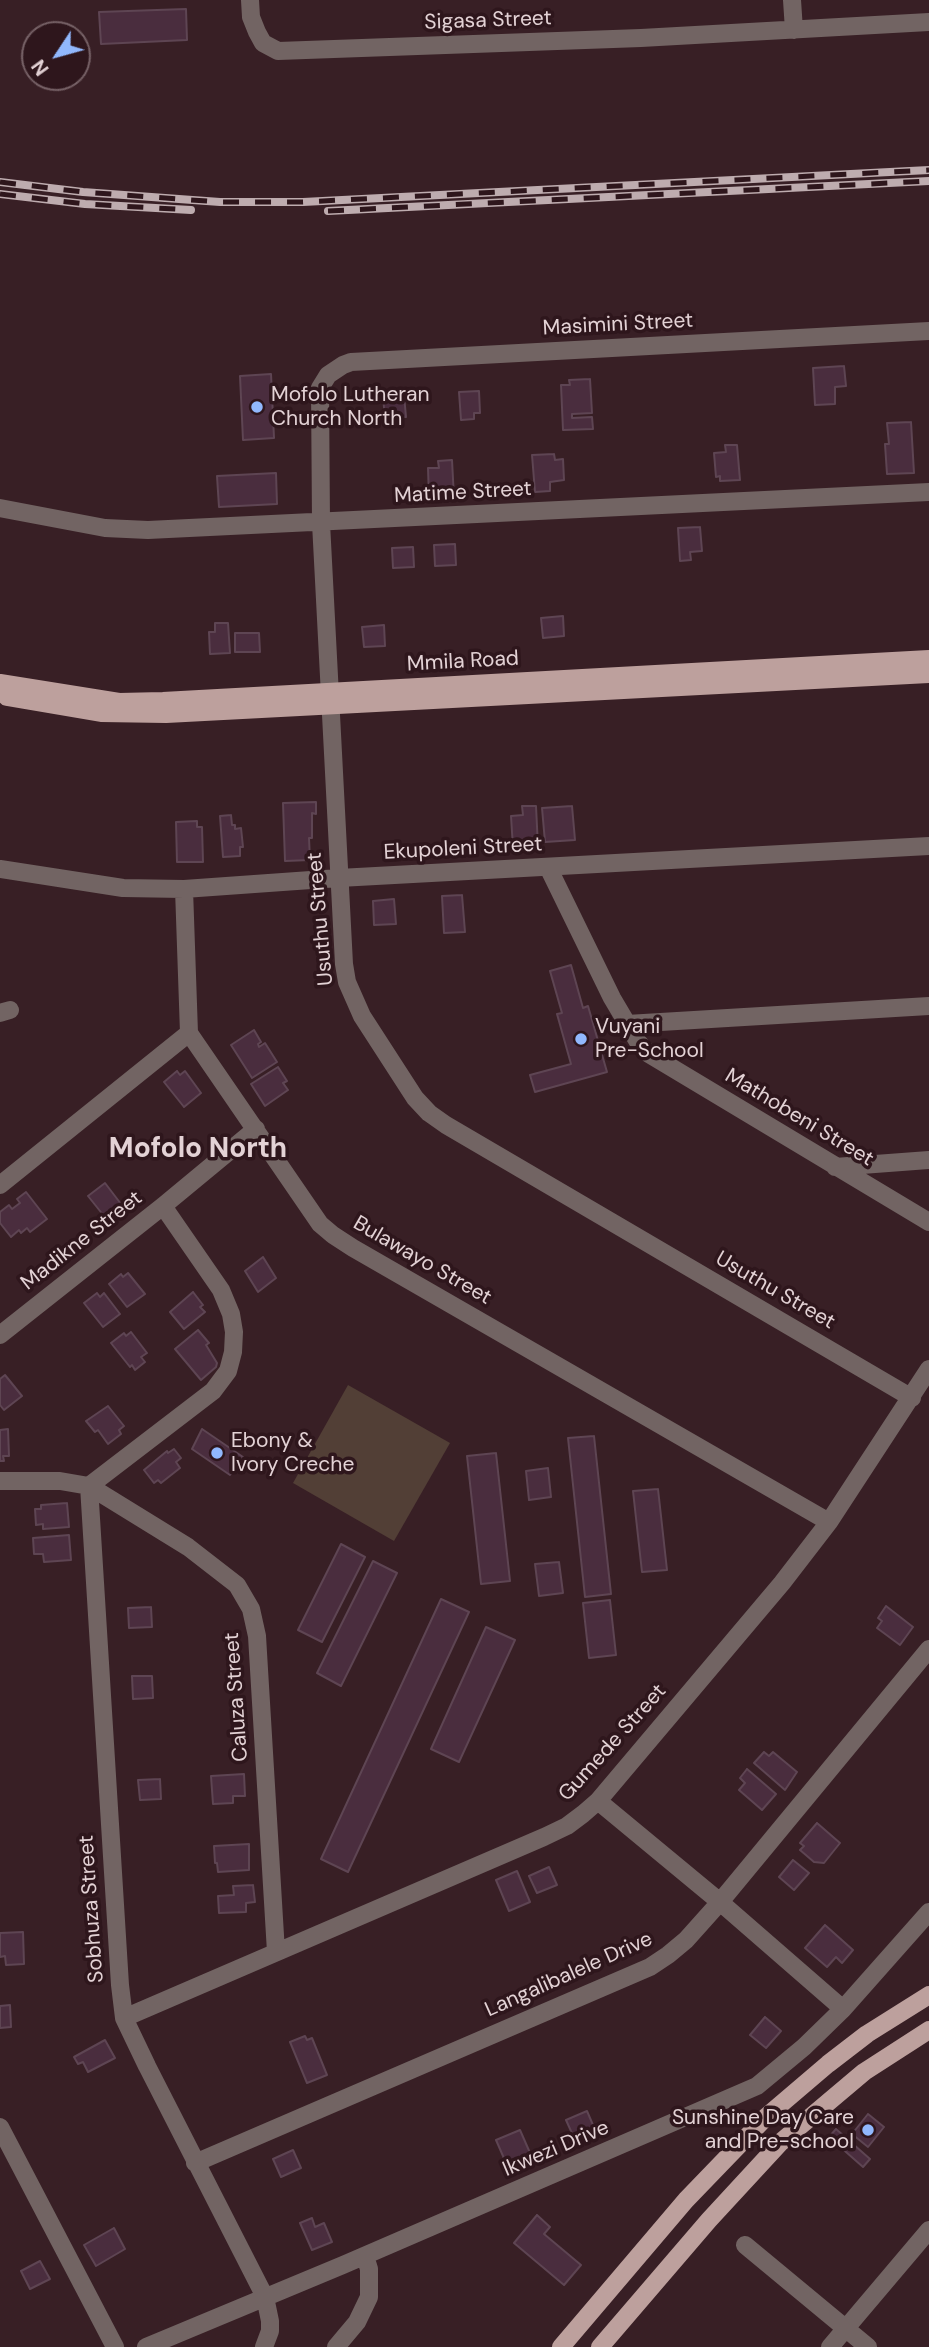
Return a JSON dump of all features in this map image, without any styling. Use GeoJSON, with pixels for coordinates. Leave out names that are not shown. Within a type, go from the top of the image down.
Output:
{"type":"FeatureCollection","features":[{"type":"Feature","properties":{"kind":"main road","name":"Mmila Road"},"geometry":{"type":"LineString","coordinates":[[0,696],[101,713],[166,714],[329,699],[929,659]]}},
{"type":"Feature","properties":{"kind":"main road","name":"Mmila Road"},"geometry":{"type":"LineString","coordinates":[[0,683],[119,702],[329,699],[929,674]]}},
{"type":"Feature","properties":{"kind":"main road"},"geometry":{"type":"LineString","coordinates":[[561,2347],[686,2200],[767,2116],[867,2034],[929,1995]]}},
{"type":"Feature","properties":{"kind":"main road"},"geometry":{"type":"LineString","coordinates":[[600,2347],[709,2220],[782,2142],[864,2072],[929,2030]]}},
{"type":"Feature","properties":{"kind":"street","name":"Sigasa Street"},"geometry":{"type":"LineString","coordinates":[[250,0],[251,17],[263,43],[278,51],[529,43],[929,22]]}},
{"type":"Feature","properties":{"kind":"street"},"geometry":{"type":"LineString","coordinates":[[792,0],[794,30]]}},
{"type":"Feature","properties":{"kind":"street","name":"Masimini Street"},"geometry":{"type":"LineString","coordinates":[[320,388],[328,375],[351,362],[929,331]]}},
{"type":"Feature","properties":{"kind":"street","name":"Usuthu Street"},"geometry":{"type":"LineString","coordinates":[[320,388],[321,523],[344,964],[347,982],[362,1016],[415,1098],[446,1125],[912,1398]]}},
{"type":"Feature","properties":{"kind":"street","name":"Matime Street"},"geometry":{"type":"LineString","coordinates":[[0,509],[125,530],[321,523],[929,492]]}},
{"type":"Feature","properties":{"kind":"street","name":"Ekupoleni Street"},"geometry":{"type":"LineString","coordinates":[[0,869],[123,888],[184,889],[929,846]]}},
{"type":"Feature","properties":{"kind":"street","name":"Mathobeni Street"},"geometry":{"type":"LineString","coordinates":[[548,867],[612,998],[638,1042],[660,1062],[929,1222]]}},
{"type":"Feature","properties":{"kind":"street"},"geometry":{"type":"LineString","coordinates":[[0,1185],[189,1032],[184,889]]}},
{"type":"Feature","properties":{"kind":"street"},"geometry":{"type":"LineString","coordinates":[[627,1024],[929,1006]]}},
{"type":"Feature","properties":{"kind":"street","name":"Bulawayo Street"},"geometry":{"type":"LineString","coordinates":[[189,1032],[311,1213],[332,1235],[829,1522]]}},
{"type":"Feature","properties":{"kind":"street","name":"Madikne Street"},"geometry":{"type":"LineString","coordinates":[[0,1335],[256,1129]]}},
{"type":"Feature","properties":{"kind":"street"},"geometry":{"type":"LineString","coordinates":[[835,1167],[929,1160]]}},
{"type":"Feature","properties":{"kind":"street"},"geometry":{"type":"LineString","coordinates":[[89,1486],[212,1391],[228,1371],[233,1352],[231,1314],[221,1290],[163,1206]]}},
{"type":"Feature","properties":{"kind":"street","name":"Gumede Street"},"geometry":{"type":"LineString","coordinates":[[124,2018],[567,1826],[598,1801],[782,1583],[829,1522],[929,1369]]}},
{"type":"Feature","properties":{"kind":"street","name":"Caluza Street"},"geometry":{"type":"LineString","coordinates":[[0,1481],[60,1481],[89,1486],[198,1555],[237,1585],[251,1609],[257,1636],[276,1952]]}},
{"type":"Feature","properties":{"kind":"street","name":"Sobhuza Street"},"geometry":{"type":"LineString","coordinates":[[89,1486],[124,2018],[265,2297],[270,2331],[264,2347]]}},
{"type":"Feature","properties":{"kind":"street","name":"Langalibalele Drive"},"geometry":{"type":"LineString","coordinates":[[195,2163],[650,1967],[668,1955],[686,1940],[720,1902],[929,1649]]}},
{"type":"Feature","properties":{"kind":"street"},"geometry":{"type":"LineString","coordinates":[[598,1801],[843,2009]]}},
{"type":"Feature","properties":{"kind":"street","name":"Ikwezi Drive"},"geometry":{"type":"LineString","coordinates":[[146,2347],[365,2256],[757,2086],[804,2048],[843,2009],[929,1912]]}},
{"type":"Feature","properties":{"kind":"street"},"geometry":{"type":"LineString","coordinates":[[0,2127],[115,2347]]}},
{"type":"Feature","properties":{"kind":"street"},"geometry":{"type":"LineString","coordinates":[[830,2347],[929,2230]]}},
{"type":"Feature","properties":{"kind":"street"},"geometry":{"type":"LineString","coordinates":[[745,2245],[868,2347]]}},
{"type":"Feature","properties":{"kind":"street"},"geometry":{"type":"LineString","coordinates":[[335,2347],[357,2322],[369,2297],[369,2269],[365,2256]]}},
{"type":"Feature","properties":{"kind":"shaded area"},"geometry":{"type":"Polygon","coordinates":[[[348,1385],[450,1443],[394,1541],[293,1483],[348,1385]]]}},
{"type":"Feature","properties":{"kind":"building"},"geometry":{"type":"Polygon","coordinates":[[[186,9],[187,40],[101,44],[99,12],[186,9]]]}},
{"type":"Feature","properties":{"kind":"building"},"geometry":{"type":"Polygon","coordinates":[[[844,366],[846,386],[835,387],[835,404],[815,405],[813,368],[844,366]]]}},
{"type":"Feature","properties":{"kind":"building","name":"Mofolo Lutheran Church North"},"geometry":{"type":"Polygon","coordinates":[[[271,374],[274,438],[243,440],[240,376],[271,374]]]}},
{"type":"Feature","properties":{"kind":"building"},"geometry":{"type":"Polygon","coordinates":[[[590,379],[592,413],[572,414],[572,418],[592,417],[593,429],[563,430],[561,385],[570,385],[569,380],[590,379]]]}},
{"type":"Feature","properties":{"kind":"building"},"geometry":{"type":"Polygon","coordinates":[[[479,391],[480,413],[474,413],[474,419],[461,420],[459,392],[479,391]]]}},
{"type":"Feature","properties":{"kind":"building"},"geometry":{"type":"Polygon","coordinates":[[[404,395],[406,417],[385,418],[383,397],[404,395]]]}},
{"type":"Feature","properties":{"kind":"building"},"geometry":{"type":"Polygon","coordinates":[[[911,422],[914,473],[887,474],[887,423],[911,422]]]}},
{"type":"Feature","properties":{"kind":"building"},"geometry":{"type":"Polygon","coordinates":[[[725,445],[737,445],[740,480],[720,481],[720,476],[716,477],[714,453],[726,452],[725,445]]]}},
{"type":"Feature","properties":{"kind":"building"},"geometry":{"type":"Polygon","coordinates":[[[554,454],[555,460],[563,459],[564,480],[550,482],[550,491],[535,492],[532,455],[554,454]]]}},
{"type":"Feature","properties":{"kind":"building"},"geometry":{"type":"Polygon","coordinates":[[[452,460],[454,498],[429,499],[428,468],[439,468],[438,461],[452,460]]]}},
{"type":"Feature","properties":{"kind":"building","name":"Mofolo Lutheran Church North"},"geometry":{"type":"Polygon","coordinates":[[[276,473],[277,504],[219,507],[217,476],[276,473]]]}},
{"type":"Feature","properties":{"kind":"building"},"geometry":{"type":"Polygon","coordinates":[[[700,527],[702,551],[690,552],[691,560],[680,561],[678,528],[700,527]]]}},
{"type":"Feature","properties":{"kind":"building"},"geometry":{"type":"Polygon","coordinates":[[[455,544],[456,565],[435,566],[434,545],[455,544]]]}},
{"type":"Feature","properties":{"kind":"building"},"geometry":{"type":"Polygon","coordinates":[[[413,547],[414,567],[393,568],[392,548],[413,547]]]}},
{"type":"Feature","properties":{"kind":"building"},"geometry":{"type":"Polygon","coordinates":[[[563,616],[564,636],[543,638],[541,618],[563,616]]]}},
{"type":"Feature","properties":{"kind":"building"},"geometry":{"type":"Polygon","coordinates":[[[215,623],[228,623],[230,653],[210,654],[209,632],[215,632],[215,623]]]}},
{"type":"Feature","properties":{"kind":"building"},"geometry":{"type":"Polygon","coordinates":[[[384,625],[385,646],[364,647],[362,627],[384,625]]]}},
{"type":"Feature","properties":{"kind":"building"},"geometry":{"type":"Polygon","coordinates":[[[235,633],[259,633],[260,652],[235,652],[235,633]]]}},
{"type":"Feature","properties":{"kind":"building"},"geometry":{"type":"Polygon","coordinates":[[[316,802],[316,814],[312,813],[312,838],[309,838],[310,860],[285,861],[283,803],[316,802]]]}},
{"type":"Feature","properties":{"kind":"building"},"geometry":{"type":"Polygon","coordinates":[[[522,806],[536,806],[538,847],[513,848],[511,816],[523,815],[522,806]]]}},
{"type":"Feature","properties":{"kind":"building"},"geometry":{"type":"Polygon","coordinates":[[[572,806],[575,840],[545,842],[542,808],[572,806]]]}},
{"type":"Feature","properties":{"kind":"building"},"geometry":{"type":"Polygon","coordinates":[[[231,815],[235,829],[241,828],[243,847],[240,847],[240,856],[223,857],[220,816],[231,815]]]}},
{"type":"Feature","properties":{"kind":"building"},"geometry":{"type":"Polygon","coordinates":[[[197,821],[197,827],[202,827],[203,862],[177,862],[176,822],[197,821]]]}},
{"type":"Feature","properties":{"kind":"building"},"geometry":{"type":"Polygon","coordinates":[[[462,895],[465,932],[444,933],[442,896],[462,895]]]}},
{"type":"Feature","properties":{"kind":"building"},"geometry":{"type":"Polygon","coordinates":[[[394,899],[396,924],[374,925],[373,901],[394,899]]]}},
{"type":"Feature","properties":{"kind":"building","name":"Vuyani Pre-School"},"geometry":{"type":"Polygon","coordinates":[[[571,965],[583,1008],[588,1006],[607,1072],[535,1092],[530,1075],[571,1064],[557,1014],[562,1013],[550,971],[571,965]]]}},
{"type":"Feature","properties":{"kind":"building"},"geometry":{"type":"Polygon","coordinates":[[[254,1030],[261,1042],[259,1047],[265,1043],[277,1062],[252,1078],[231,1045],[254,1030]]]}},
{"type":"Feature","properties":{"kind":"building"},"geometry":{"type":"Polygon","coordinates":[[[278,1067],[287,1081],[283,1083],[288,1090],[265,1106],[251,1084],[278,1067]]]}},
{"type":"Feature","properties":{"kind":"building"},"geometry":{"type":"Polygon","coordinates":[[[177,1071],[180,1075],[185,1071],[201,1093],[184,1107],[164,1082],[177,1071]]]}},
{"type":"Feature","properties":{"kind":"building"},"geometry":{"type":"Polygon","coordinates":[[[105,1183],[121,1204],[118,1206],[121,1211],[108,1221],[88,1196],[105,1183]]]}},
{"type":"Feature","properties":{"kind":"building"},"geometry":{"type":"Polygon","coordinates":[[[26,1192],[47,1219],[30,1232],[27,1228],[21,1233],[19,1230],[11,1237],[0,1223],[0,1212],[9,1205],[12,1209],[20,1203],[17,1199],[26,1192]]]}},
{"type":"Feature","properties":{"kind":"building"},"geometry":{"type":"Polygon","coordinates":[[[263,1257],[276,1278],[258,1292],[245,1271],[263,1257]]]}},
{"type":"Feature","properties":{"kind":"building"},"geometry":{"type":"Polygon","coordinates":[[[128,1273],[145,1294],[127,1307],[109,1284],[121,1274],[123,1277],[128,1273]]]}},
{"type":"Feature","properties":{"kind":"building"},"geometry":{"type":"Polygon","coordinates":[[[193,1292],[205,1312],[184,1329],[170,1312],[193,1292]]]}},
{"type":"Feature","properties":{"kind":"building"},"geometry":{"type":"Polygon","coordinates":[[[97,1293],[100,1297],[104,1293],[120,1314],[103,1327],[84,1303],[97,1293]]]}},
{"type":"Feature","properties":{"kind":"building"},"geometry":{"type":"Polygon","coordinates":[[[198,1330],[209,1343],[206,1345],[217,1363],[201,1380],[175,1349],[198,1330]]]}},
{"type":"Feature","properties":{"kind":"building"},"geometry":{"type":"Polygon","coordinates":[[[131,1332],[147,1353],[141,1357],[145,1362],[135,1370],[111,1343],[124,1333],[126,1336],[131,1332]]]}},
{"type":"Feature","properties":{"kind":"building"},"geometry":{"type":"Polygon","coordinates":[[[5,1375],[22,1396],[4,1410],[0,1405],[0,1379],[5,1375]]]}},
{"type":"Feature","properties":{"kind":"building"},"geometry":{"type":"Polygon","coordinates":[[[108,1406],[124,1426],[119,1430],[121,1434],[108,1444],[98,1430],[95,1432],[86,1421],[108,1406]]]}},
{"type":"Feature","properties":{"kind":"building"},"geometry":{"type":"Polygon","coordinates":[[[8,1429],[9,1456],[3,1456],[4,1461],[0,1461],[0,1430],[8,1429]]]}},
{"type":"Feature","properties":{"kind":"building","name":"Ebony & Ivory Creche"},"geometry":{"type":"Polygon","coordinates":[[[202,1429],[243,1457],[230,1475],[192,1449],[202,1429]]]}},
{"type":"Feature","properties":{"kind":"building"},"geometry":{"type":"Polygon","coordinates":[[[594,1436],[611,1594],[585,1597],[568,1438],[594,1436]]]}},
{"type":"Feature","properties":{"kind":"building"},"geometry":{"type":"Polygon","coordinates":[[[174,1449],[181,1458],[176,1462],[180,1468],[161,1483],[158,1480],[154,1483],[144,1470],[167,1451],[168,1453],[174,1449]]]}},
{"type":"Feature","properties":{"kind":"building"},"geometry":{"type":"Polygon","coordinates":[[[496,1453],[510,1581],[481,1584],[467,1456],[496,1453]]]}},
{"type":"Feature","properties":{"kind":"building"},"geometry":{"type":"Polygon","coordinates":[[[548,1468],[551,1497],[529,1500],[526,1471],[548,1468]]]}},
{"type":"Feature","properties":{"kind":"building"},"geometry":{"type":"Polygon","coordinates":[[[658,1489],[667,1570],[642,1572],[633,1491],[658,1489]]]}},
{"type":"Feature","properties":{"kind":"building"},"geometry":{"type":"Polygon","coordinates":[[[67,1503],[69,1527],[43,1529],[43,1524],[36,1525],[35,1509],[41,1509],[41,1505],[67,1503]]]}},
{"type":"Feature","properties":{"kind":"building"},"geometry":{"type":"Polygon","coordinates":[[[69,1535],[71,1560],[44,1562],[43,1554],[34,1554],[33,1538],[69,1535]]]}},
{"type":"Feature","properties":{"kind":"building"},"geometry":{"type":"Polygon","coordinates":[[[341,1544],[365,1557],[322,1642],[298,1630],[341,1544]]]}},
{"type":"Feature","properties":{"kind":"building"},"geometry":{"type":"Polygon","coordinates":[[[373,1561],[397,1573],[341,1686],[317,1673],[373,1561]]]}},
{"type":"Feature","properties":{"kind":"building"},"geometry":{"type":"Polygon","coordinates":[[[559,1562],[563,1593],[539,1596],[535,1564],[559,1562]]]}},
{"type":"Feature","properties":{"kind":"building"},"geometry":{"type":"Polygon","coordinates":[[[441,1599],[469,1612],[348,1872],[321,1859],[441,1599]]]}},
{"type":"Feature","properties":{"kind":"building"},"geometry":{"type":"Polygon","coordinates":[[[610,1600],[616,1655],[589,1658],[583,1603],[610,1600]]]}},
{"type":"Feature","properties":{"kind":"building"},"geometry":{"type":"Polygon","coordinates":[[[886,1606],[913,1627],[900,1645],[877,1628],[882,1621],[878,1618],[886,1606]]]}},
{"type":"Feature","properties":{"kind":"building"},"geometry":{"type":"Polygon","coordinates":[[[151,1607],[152,1627],[129,1628],[128,1608],[151,1607]]]}},
{"type":"Feature","properties":{"kind":"building"},"geometry":{"type":"Polygon","coordinates":[[[486,1627],[515,1640],[459,1762],[431,1749],[486,1627]]]}},
{"type":"Feature","properties":{"kind":"building"},"geometry":{"type":"Polygon","coordinates":[[[132,1676],[152,1676],[153,1698],[133,1699],[132,1676]]]}},
{"type":"Feature","properties":{"kind":"building"},"geometry":{"type":"Polygon","coordinates":[[[764,1752],[769,1756],[773,1752],[797,1772],[785,1790],[754,1763],[764,1752]]]}},
{"type":"Feature","properties":{"kind":"building"},"geometry":{"type":"Polygon","coordinates":[[[747,1769],[776,1794],[762,1810],[739,1790],[745,1783],[740,1778],[747,1769]]]}},
{"type":"Feature","properties":{"kind":"building"},"geometry":{"type":"Polygon","coordinates":[[[244,1774],[245,1796],[233,1796],[233,1803],[213,1804],[211,1776],[244,1774]]]}},
{"type":"Feature","properties":{"kind":"building"},"geometry":{"type":"Polygon","coordinates":[[[160,1779],[161,1799],[140,1800],[138,1780],[160,1779]]]}},
{"type":"Feature","properties":{"kind":"building"},"geometry":{"type":"Polygon","coordinates":[[[817,1823],[840,1843],[824,1863],[814,1862],[800,1850],[804,1846],[800,1843],[817,1823]]]}},
{"type":"Feature","properties":{"kind":"building"},"geometry":{"type":"Polygon","coordinates":[[[249,1844],[249,1870],[218,1872],[214,1846],[249,1844]]]}},
{"type":"Feature","properties":{"kind":"building"},"geometry":{"type":"Polygon","coordinates":[[[793,1860],[809,1873],[794,1890],[779,1877],[793,1860]]]}},
{"type":"Feature","properties":{"kind":"building"},"geometry":{"type":"Polygon","coordinates":[[[549,1867],[557,1885],[537,1893],[529,1876],[549,1867]]]}},
{"type":"Feature","properties":{"kind":"building"},"geometry":{"type":"Polygon","coordinates":[[[517,1871],[530,1902],[509,1911],[496,1880],[517,1871]]]}},
{"type":"Feature","properties":{"kind":"building"},"geometry":{"type":"Polygon","coordinates":[[[253,1885],[255,1902],[246,1903],[246,1912],[219,1913],[218,1896],[234,1895],[233,1886],[253,1885]]]}},
{"type":"Feature","properties":{"kind":"building"},"geometry":{"type":"Polygon","coordinates":[[[825,1925],[853,1950],[842,1963],[836,1957],[827,1967],[805,1948],[825,1925]]]}},
{"type":"Feature","properties":{"kind":"building"},"geometry":{"type":"Polygon","coordinates":[[[23,1932],[24,1964],[6,1965],[5,1956],[0,1957],[0,1933],[23,1932]]]}},
{"type":"Feature","properties":{"kind":"building"},"geometry":{"type":"Polygon","coordinates":[[[10,2005],[11,2027],[0,2028],[0,2006],[10,2005]]]}},
{"type":"Feature","properties":{"kind":"building"},"geometry":{"type":"Polygon","coordinates":[[[765,2017],[781,2031],[766,2048],[750,2035],[765,2017]]]}},
{"type":"Feature","properties":{"kind":"building"},"geometry":{"type":"Polygon","coordinates":[[[305,2036],[307,2040],[312,2038],[327,2075],[307,2083],[290,2042],[305,2036]]]}},
{"type":"Feature","properties":{"kind":"building"},"geometry":{"type":"Polygon","coordinates":[[[105,2040],[115,2058],[88,2072],[83,2062],[78,2064],[74,2057],[105,2040]]]}},
{"type":"Feature","properties":{"kind":"building"},"geometry":{"type":"Polygon","coordinates":[[[587,2111],[596,2132],[575,2140],[566,2120],[587,2111]]]}},
{"type":"Feature","properties":{"kind":"building","name":"Sunshine Day Care and Pre-school"},"geometry":{"type":"Polygon","coordinates":[[[868,2114],[884,2127],[868,2147],[852,2134],[868,2114]]]}},
{"type":"Feature","properties":{"kind":"building","name":"Sunshine Day Care and Pre-school"},"geometry":{"type":"Polygon","coordinates":[[[836,2129],[870,2159],[863,2167],[829,2137],[836,2129]]]}},
{"type":"Feature","properties":{"kind":"building"},"geometry":{"type":"Polygon","coordinates":[[[520,2130],[534,2162],[510,2172],[496,2140],[520,2130]]]}},
{"type":"Feature","properties":{"kind":"building"},"geometry":{"type":"Polygon","coordinates":[[[293,2150],[301,2168],[281,2177],[273,2159],[293,2150]]]}},
{"type":"Feature","properties":{"kind":"building"},"geometry":{"type":"Polygon","coordinates":[[[537,2215],[550,2227],[544,2234],[581,2265],[564,2285],[514,2243],[537,2215]]]}},
{"type":"Feature","properties":{"kind":"building"},"geometry":{"type":"Polygon","coordinates":[[[312,2218],[315,2227],[324,2223],[332,2242],[312,2250],[300,2223],[312,2218]]]}},
{"type":"Feature","properties":{"kind":"building"},"geometry":{"type":"Polygon","coordinates":[[[114,2228],[125,2249],[96,2266],[84,2245],[114,2228]]]}},
{"type":"Feature","properties":{"kind":"building"},"geometry":{"type":"Polygon","coordinates":[[[40,2261],[50,2279],[30,2289],[21,2271],[40,2261]]]}},
{"type":"Feature","properties":{"kind":"railway"},"geometry":{"type":"LineString","coordinates":[[0,182],[83,192],[220,202],[303,202],[929,170]]}},
{"type":"Feature","properties":{"kind":"railway"},"geometry":{"type":"LineString","coordinates":[[328,211],[929,181]]}},
{"type":"Feature","properties":{"kind":"railway"},"geometry":{"type":"LineString","coordinates":[[0,194],[85,204],[191,210]]}},
{"type":"Feature","properties":{"kind":"place","name":"Mofolo Lutheran Church North"},"geometry":{"type":"Point","coordinates":[257,407]}},
{"type":"Feature","properties":{"kind":"place","name":"Vuyani Pre-School"},"geometry":{"type":"Point","coordinates":[581,1039]}},
{"type":"Feature","properties":{"kind":"place","name":"Ebony & Ivory Creche"},"geometry":{"type":"Point","coordinates":[217,1453]}},
{"type":"Feature","properties":{"kind":"place","name":"Sunshine Day Care and Pre-school"},"geometry":{"type":"Point","coordinates":[868,2130]}},
{"type":"Feature","properties":{"kind":"district","name":"Mofolo North"},"geometry":{"type":"Point","coordinates":[198,1150]}}]}
